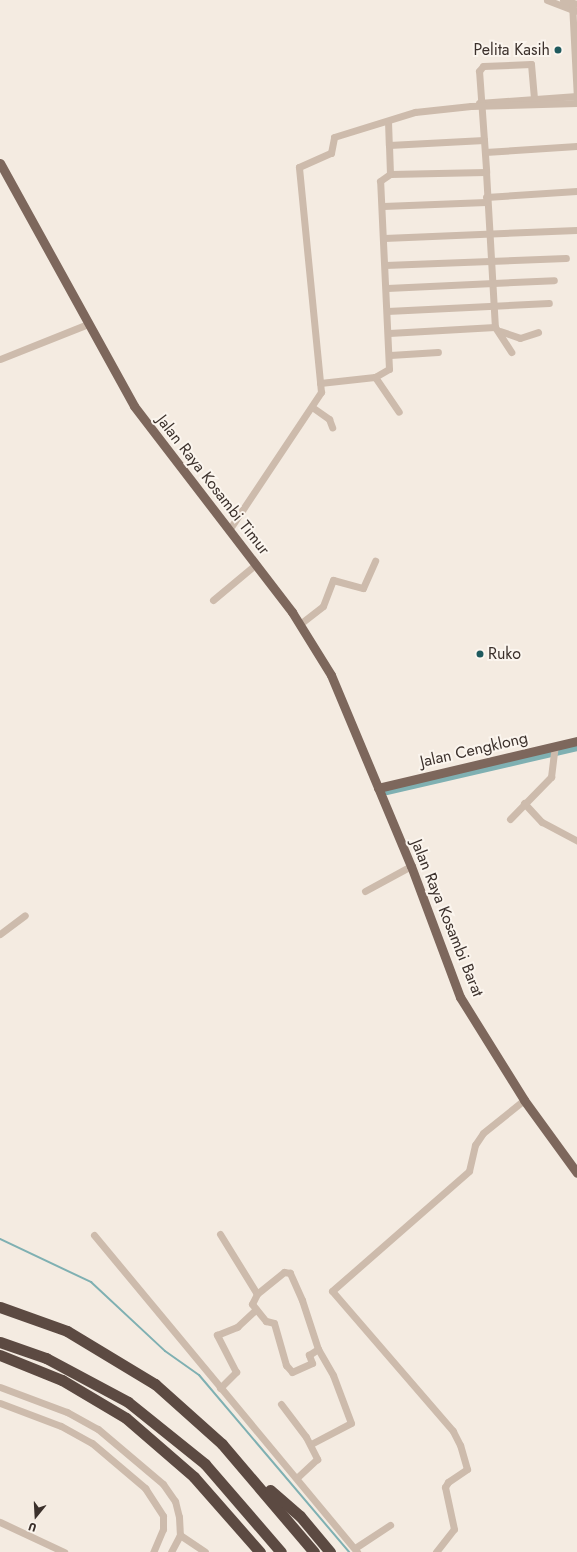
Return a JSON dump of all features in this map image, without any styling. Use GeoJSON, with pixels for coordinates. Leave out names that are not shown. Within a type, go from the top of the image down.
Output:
{"type":"FeatureCollection","features":[{"type":"Feature","properties":{"kind":"highway"},"geometry":{"type":"LineString","coordinates":[[0,1307],[67,1330],[135,1369],[196,1418],[243,1467],[314,1552]]}},
{"type":"Feature","properties":{"kind":"highway"},"geometry":{"type":"LineString","coordinates":[[0,1342],[46,1358],[128,1402],[205,1464],[280,1552]]}},
{"type":"Feature","properties":{"kind":"highway"},"geometry":{"type":"LineString","coordinates":[[0,1355],[62,1380],[126,1418],[194,1476],[260,1552]]}},
{"type":"Feature","properties":{"kind":"highway"},"geometry":{"type":"LineString","coordinates":[[243,1467],[300,1516],[330,1552]]}},
{"type":"Feature","properties":{"kind":"main road","name":"Jalan Raya Kosambi Timur"},"geometry":{"type":"LineString","coordinates":[[0,163],[24,200],[88,324],[154,436],[256,564],[300,624],[331,675],[378,788]]}},
{"type":"Feature","properties":{"kind":"main road","name":"Jalan Cengklong"},"geometry":{"type":"LineString","coordinates":[[378,788],[556,751],[577,741]]}},
{"type":"Feature","properties":{"kind":"main road","name":"Jalan Raya Kosambi Barat"},"geometry":{"type":"LineString","coordinates":[[378,788],[411,866],[460,997],[524,1100],[577,1173]]}},
{"type":"Feature","properties":{"kind":"street"},"geometry":{"type":"LineString","coordinates":[[547,0],[576,12]]}},
{"type":"Feature","properties":{"kind":"street"},"geometry":{"type":"LineString","coordinates":[[563,0],[575,4],[577,106]]}},
{"type":"Feature","properties":{"kind":"street"},"geometry":{"type":"LineString","coordinates":[[511,352],[497,329],[493,306],[479,71],[484,65],[532,65],[534,99]]}},
{"type":"Feature","properties":{"kind":"street"},"geometry":{"type":"LineString","coordinates":[[229,530],[320,394],[297,170],[302,164],[331,153],[332,138],[415,112],[482,104],[577,96]]}},
{"type":"Feature","properties":{"kind":"street"},"geometry":{"type":"LineString","coordinates":[[482,104],[577,103]]}},
{"type":"Feature","properties":{"kind":"street"},"geometry":{"type":"LineString","coordinates":[[388,121],[390,174]]}},
{"type":"Feature","properties":{"kind":"street"},"geometry":{"type":"LineString","coordinates":[[389,146],[484,140]]}},
{"type":"Feature","properties":{"kind":"street"},"geometry":{"type":"LineString","coordinates":[[484,152],[577,146]]}},
{"type":"Feature","properties":{"kind":"street"},"geometry":{"type":"LineString","coordinates":[[320,383],[375,377],[389,369],[390,355],[383,206],[380,181],[390,174],[486,172]]}},
{"type":"Feature","properties":{"kind":"street"},"geometry":{"type":"LineString","coordinates":[[383,206],[486,200],[577,191]]}},
{"type":"Feature","properties":{"kind":"street"},"geometry":{"type":"LineString","coordinates":[[384,238],[576,231]]}},
{"type":"Feature","properties":{"kind":"street"},"geometry":{"type":"LineString","coordinates":[[385,266],[566,258]]}},
{"type":"Feature","properties":{"kind":"street"},"geometry":{"type":"LineString","coordinates":[[386,288],[554,280]]}},
{"type":"Feature","properties":{"kind":"street"},"geometry":{"type":"LineString","coordinates":[[387,311],[548,303]]}},
{"type":"Feature","properties":{"kind":"street"},"geometry":{"type":"LineString","coordinates":[[0,359],[88,324]]}},
{"type":"Feature","properties":{"kind":"street"},"geometry":{"type":"LineString","coordinates":[[389,333],[497,329],[517,338],[538,332]]}},
{"type":"Feature","properties":{"kind":"street"},"geometry":{"type":"LineString","coordinates":[[390,355],[438,352]]}},
{"type":"Feature","properties":{"kind":"street"},"geometry":{"type":"LineString","coordinates":[[375,377],[399,412]]}},
{"type":"Feature","properties":{"kind":"street"},"geometry":{"type":"LineString","coordinates":[[312,407],[328,419],[332,427]]}},
{"type":"Feature","properties":{"kind":"street"},"geometry":{"type":"LineString","coordinates":[[300,624],[323,606],[333,580],[363,588],[375,561]]}},
{"type":"Feature","properties":{"kind":"street"},"geometry":{"type":"LineString","coordinates":[[213,600],[256,564]]}},
{"type":"Feature","properties":{"kind":"street"},"geometry":{"type":"LineString","coordinates":[[510,819],[551,777],[556,751]]}},
{"type":"Feature","properties":{"kind":"street"},"geometry":{"type":"LineString","coordinates":[[524,803],[542,822],[577,841]]}},
{"type":"Feature","properties":{"kind":"street"},"geometry":{"type":"LineString","coordinates":[[365,891],[411,866]]}},
{"type":"Feature","properties":{"kind":"street"},"geometry":{"type":"LineString","coordinates":[[0,934],[25,915]]}},
{"type":"Feature","properties":{"kind":"street"},"geometry":{"type":"LineString","coordinates":[[436,1552],[454,1529],[446,1488],[448,1482],[467,1469],[460,1445],[453,1431],[332,1290],[469,1171],[475,1145],[483,1133],[524,1100]]}},
{"type":"Feature","properties":{"kind":"street"},"geometry":{"type":"LineString","coordinates":[[220,1234],[257,1294]]}},
{"type":"Feature","properties":{"kind":"street"},"geometry":{"type":"LineString","coordinates":[[94,1235],[172,1324],[220,1388],[298,1477],[356,1550],[390,1525]]}},
{"type":"Feature","properties":{"kind":"street"},"geometry":{"type":"LineString","coordinates":[[311,1444],[351,1422],[333,1375],[318,1349],[290,1273],[284,1272],[257,1294],[252,1301],[256,1309],[266,1321],[274,1323],[286,1365],[292,1372],[312,1363],[309,1355],[318,1349]]}},
{"type":"Feature","properties":{"kind":"street"},"geometry":{"type":"LineString","coordinates":[[220,1388],[236,1372],[217,1336],[238,1327],[256,1309]]}},
{"type":"Feature","properties":{"kind":"street"},"geometry":{"type":"LineString","coordinates":[[0,1387],[67,1412],[122,1446],[163,1484],[175,1501],[180,1535],[171,1552]]}},
{"type":"Feature","properties":{"kind":"street"},"geometry":{"type":"LineString","coordinates":[[0,1403],[61,1426],[92,1443],[145,1488],[163,1516],[163,1529],[152,1552]]}},
{"type":"Feature","properties":{"kind":"street"},"geometry":{"type":"LineString","coordinates":[[281,1404],[311,1444],[316,1462],[298,1477]]}},
{"type":"Feature","properties":{"kind":"street"},"geometry":{"type":"LineString","coordinates":[[0,1522],[64,1552]]}},
{"type":"Feature","properties":{"kind":"street"},"geometry":{"type":"LineString","coordinates":[[180,1535],[205,1552]]}},
{"type":"Feature","properties":{"kind":"waterway"},"geometry":{"type":"LineString","coordinates":[[387,792],[577,748]]}},
{"type":"Feature","properties":{"kind":"waterway"},"geometry":{"type":"LineString","coordinates":[[0,1239],[91,1282],[165,1351],[199,1375],[349,1552]]}},
{"type":"Feature","properties":{"kind":"place","name":"Pelita Kasih"},"geometry":{"type":"Point","coordinates":[558,50]}},
{"type":"Feature","properties":{"kind":"place","name":"Ruko"},"geometry":{"type":"Point","coordinates":[480,654]}}]}
